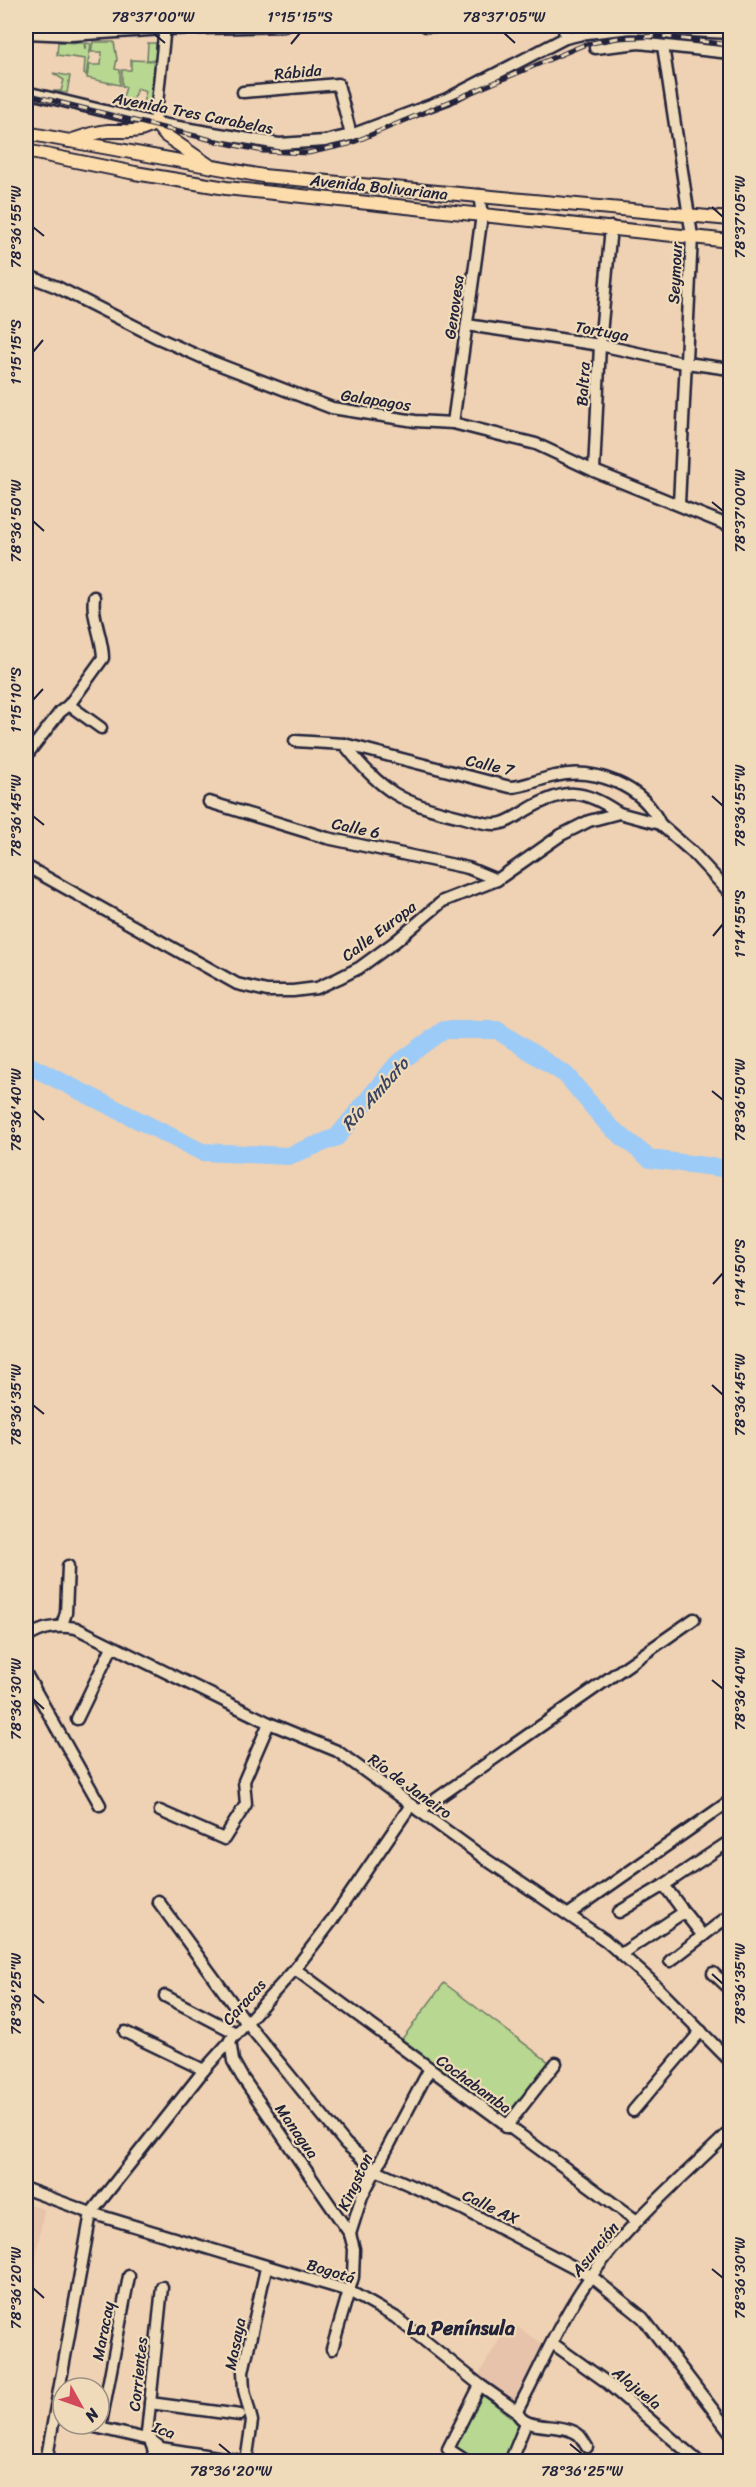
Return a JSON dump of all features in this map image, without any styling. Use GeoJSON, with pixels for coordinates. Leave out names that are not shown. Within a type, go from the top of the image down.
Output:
{"type":"FeatureCollection","features":[{"type":"Feature","properties":{"kind":"main road"},"geometry":{"type":"LineString","coordinates":[[65,142],[109,131],[127,133],[143,131],[155,123],[165,135],[214,169]]}},
{"type":"Feature","properties":{"kind":"main road","name":"Avenida Bolivariana"},"geometry":{"type":"LineString","coordinates":[[26,133],[65,142],[263,176],[730,219]]}},
{"type":"Feature","properties":{"kind":"main road","name":"Avenida Bolivariana"},"geometry":{"type":"LineString","coordinates":[[26,151],[135,173],[226,188],[730,241]]}},
{"type":"Feature","properties":{"kind":"street"},"geometry":{"type":"LineString","coordinates":[[26,33],[70,35],[165,27],[284,26]]}},
{"type":"Feature","properties":{"kind":"street"},"geometry":{"type":"LineString","coordinates":[[426,26],[435,26]]}},
{"type":"Feature","properties":{"kind":"street"},"geometry":{"type":"LineString","coordinates":[[564,26],[566,38]]}},
{"type":"Feature","properties":{"kind":"street"},"geometry":{"type":"LineString","coordinates":[[631,28],[642,26]]}},
{"type":"Feature","properties":{"kind":"street"},"geometry":{"type":"LineString","coordinates":[[155,123],[165,27]]}},
{"type":"Feature","properties":{"kind":"street","name":"Avenida Tres Carabelas"},"geometry":{"type":"LineString","coordinates":[[26,92],[155,123],[279,144],[325,141],[351,135],[447,99],[566,38],[631,28],[703,29],[730,33]]}},
{"type":"Feature","properties":{"kind":"street"},"geometry":{"type":"LineString","coordinates":[[595,48],[624,43],[730,53]]}},
{"type":"Feature","properties":{"kind":"street","name":"Seymour"},"geometry":{"type":"LineString","coordinates":[[663,46],[692,236],[679,504]]}},
{"type":"Feature","properties":{"kind":"street","name":"Rábida"},"geometry":{"type":"LineString","coordinates":[[243,92],[338,84],[351,135]]}},
{"type":"Feature","properties":{"kind":"street","name":"Genovesa"},"geometry":{"type":"LineString","coordinates":[[453,423],[482,215],[479,195]]}},
{"type":"Feature","properties":{"kind":"street","name":"Baltra"},"geometry":{"type":"LineString","coordinates":[[594,471],[600,345],[611,227]]}},
{"type":"Feature","properties":{"kind":"street","name":"Galapagos"},"geometry":{"type":"LineString","coordinates":[[29,278],[210,361],[332,408],[415,421],[453,423],[536,444],[594,471],[730,526]]}},
{"type":"Feature","properties":{"kind":"street","name":"Tortuga"},"geometry":{"type":"LineString","coordinates":[[467,326],[600,345],[685,363],[730,369]]}},
{"type":"Feature","properties":{"kind":"street"},"geometry":{"type":"LineString","coordinates":[[26,756],[60,712],[69,705],[103,658],[101,636],[93,606],[94,597]]}},
{"type":"Feature","properties":{"kind":"street"},"geometry":{"type":"LineString","coordinates":[[69,705],[101,728]]}},
{"type":"Feature","properties":{"kind":"street","name":"Calle 7"},"geometry":{"type":"LineString","coordinates":[[295,741],[344,744],[510,787],[518,787],[556,775],[584,773],[614,780],[636,793],[655,814],[660,824]]}},
{"type":"Feature","properties":{"kind":"street"},"geometry":{"type":"LineString","coordinates":[[344,744],[364,769],[388,790],[418,807],[498,824],[565,793],[593,798],[619,813],[660,824],[692,852],[730,893]]}},
{"type":"Feature","properties":{"kind":"street","name":"Calle 6"},"geometry":{"type":"LineString","coordinates":[[209,802],[327,838],[468,868],[497,880]]}},
{"type":"Feature","properties":{"kind":"street","name":"Calle Europa"},"geometry":{"type":"LineString","coordinates":[[26,867],[237,984],[267,992],[317,988],[359,968],[396,941],[443,901],[497,880],[561,835],[589,822],[619,813]]}},
{"type":"Feature","properties":{"kind":"street"},"geometry":{"type":"LineString","coordinates":[[26,1638],[46,1627],[62,1625],[66,1613],[68,1566]]}},
{"type":"Feature","properties":{"kind":"street"},"geometry":{"type":"LineString","coordinates":[[415,1808],[693,1619]]}},
{"type":"Feature","properties":{"kind":"street","name":"Río de Janeiro"},"geometry":{"type":"LineString","coordinates":[[62,1625],[76,1628],[269,1723],[337,1751],[569,1914],[621,1954],[730,2061]]}},
{"type":"Feature","properties":{"kind":"street"},"geometry":{"type":"LineString","coordinates":[[77,1719],[112,1647]]}},
{"type":"Feature","properties":{"kind":"street"},"geometry":{"type":"LineString","coordinates":[[26,1674],[100,1804]]}},
{"type":"Feature","properties":{"kind":"street"},"geometry":{"type":"LineString","coordinates":[[160,1811],[224,1839],[246,1804],[244,1781],[269,1723]]}},
{"type":"Feature","properties":{"kind":"street"},"geometry":{"type":"LineString","coordinates":[[569,1914],[730,1801]]}},
{"type":"Feature","properties":{"kind":"street","name":"Caracas"},"geometry":{"type":"LineString","coordinates":[[91,2213],[204,2070],[295,1969],[415,1808]]}},
{"type":"Feature","properties":{"kind":"street"},"geometry":{"type":"LineString","coordinates":[[619,1912],[664,1885],[730,1840]]}},
{"type":"Feature","properties":{"kind":"street"},"geometry":{"type":"LineString","coordinates":[[664,1885],[703,1936]]}},
{"type":"Feature","properties":{"kind":"street","name":"Calle AX"},"geometry":{"type":"LineString","coordinates":[[158,1901],[246,2022],[346,2144],[376,2170],[465,2210],[591,2276],[643,2319],[730,2432]]}},
{"type":"Feature","properties":{"kind":"street"},"geometry":{"type":"LineString","coordinates":[[621,1954],[684,1912]]}},
{"type":"Feature","properties":{"kind":"street"},"geometry":{"type":"LineString","coordinates":[[670,1961],[730,1916]]}},
{"type":"Feature","properties":{"kind":"street","name":"Cochabamba"},"geometry":{"type":"LineString","coordinates":[[295,1969],[506,2127],[637,2221]]}},
{"type":"Feature","properties":{"kind":"street"},"geometry":{"type":"LineString","coordinates":[[713,1973],[730,1989]]}},
{"type":"Feature","properties":{"kind":"street"},"geometry":{"type":"LineString","coordinates":[[165,1996],[233,2037]]}},
{"type":"Feature","properties":{"kind":"street"},"geometry":{"type":"LineString","coordinates":[[633,2111],[701,2031]]}},
{"type":"Feature","properties":{"kind":"street"},"geometry":{"type":"LineString","coordinates":[[125,2032],[204,2070]]}},
{"type":"Feature","properties":{"kind":"street","name":"Managua"},"geometry":{"type":"LineString","coordinates":[[233,2037],[233,2061],[242,2077],[350,2235]]}},
{"type":"Feature","properties":{"kind":"street"},"geometry":{"type":"LineString","coordinates":[[506,2127],[556,2062]]}},
{"type":"Feature","properties":{"kind":"street","name":"Kingston"},"geometry":{"type":"LineString","coordinates":[[332,2349],[355,2263],[350,2235],[362,2196],[429,2070]]}},
{"type":"Feature","properties":{"kind":"street","name":"Asunción"},"geometry":{"type":"LineString","coordinates":[[517,2411],[578,2294],[591,2276],[637,2221],[730,2131]]}},
{"type":"Feature","properties":{"kind":"street","name":"Bogotá"},"geometry":{"type":"LineString","coordinates":[[26,2189],[91,2213],[266,2268],[349,2291],[395,2317],[480,2385],[517,2411],[519,2417],[526,2423]]}},
{"type":"Feature","properties":{"kind":"street"},"geometry":{"type":"LineString","coordinates":[[46,2462],[91,2213]]}},
{"type":"Feature","properties":{"kind":"street","name":"Masaya"},"geometry":{"type":"LineString","coordinates":[[241,2461],[252,2421],[244,2390],[243,2372],[266,2268]]}},
{"type":"Feature","properties":{"kind":"street","name":"Maracay"},"geometry":{"type":"LineString","coordinates":[[110,2376],[129,2276]]}},
{"type":"Feature","properties":{"kind":"street","name":"Corrientes"},"geometry":{"type":"LineString","coordinates":[[151,2462],[154,2451],[147,2433],[162,2288]]}},
{"type":"Feature","properties":{"kind":"street","name":"Alajuela"},"geometry":{"type":"LineString","coordinates":[[552,2343],[621,2394],[699,2462]]}},
{"type":"Feature","properties":{"kind":"street"},"geometry":{"type":"LineString","coordinates":[[468,2462],[448,2449],[480,2385]]}},
{"type":"Feature","properties":{"kind":"street"},"geometry":{"type":"LineString","coordinates":[[150,2403],[240,2415]]}},
{"type":"Feature","properties":{"kind":"street"},"geometry":{"type":"LineString","coordinates":[[510,2462],[526,2423],[563,2427],[580,2436],[587,2447]]}},
{"type":"Feature","properties":{"kind":"street","name":"Ica"},"geometry":{"type":"LineString","coordinates":[[111,2431],[151,2440],[160,2448],[241,2461]]}},
{"type":"Feature","properties":{"kind":"shaded area"},"geometry":{"type":"Polygon","coordinates":[[[26,2202],[44,2210],[26,2314],[26,2202]]]}},
{"type":"Feature","properties":{"kind":"shaded area"},"geometry":{"type":"Polygon","coordinates":[[[510,2322],[543,2344],[513,2402],[479,2374],[510,2322]]]}},
{"type":"Feature","properties":{"kind":"green space"},"geometry":{"type":"Polygon","coordinates":[[[58,42],[84,43],[85,49],[86,43],[91,44],[86,75],[84,74],[85,59],[57,55],[58,42]]]}},
{"type":"Feature","properties":{"kind":"green space"},"geometry":{"type":"Polygon","coordinates":[[[93,42],[114,42],[117,59],[115,69],[120,70],[120,85],[87,78],[89,65],[101,65],[102,52],[91,52],[93,42]]]}},
{"type":"Feature","properties":{"kind":"green space"},"geometry":{"type":"Polygon","coordinates":[[[148,43],[156,43],[156,60],[147,60],[148,43]]]}},
{"type":"Feature","properties":{"kind":"green space"},"geometry":{"type":"Polygon","coordinates":[[[131,60],[155,61],[150,113],[141,111],[146,91],[137,88],[130,109],[120,108],[126,87],[122,86],[122,70],[131,70],[131,60]]]}},
{"type":"Feature","properties":{"kind":"green space"},"geometry":{"type":"Polygon","coordinates":[[[53,73],[70,76],[67,93],[52,91],[61,91],[64,80],[53,73]]]}},
{"type":"Feature","properties":{"kind":"green space"},"geometry":{"type":"Polygon","coordinates":[[[444,1983],[550,2063],[508,2118],[402,2039],[444,1983]]]}},
{"type":"Feature","properties":{"kind":"green space"},"geometry":{"type":"Polygon","coordinates":[[[483,2395],[522,2426],[506,2461],[475,2461],[452,2447],[483,2395]]]}},
{"type":"Feature","properties":{"kind":"waterway","name":"Río Ambato"},"geometry":{"type":"LineString","coordinates":[[26,1064],[202,1152],[288,1156],[337,1137],[397,1064],[444,1030],[497,1030],[566,1075],[609,1126],[650,1159],[730,1169]]}},
{"type":"Feature","properties":{"kind":"railway"},"geometry":{"type":"LineString","coordinates":[[26,94],[263,151],[308,153],[349,144],[586,44],[618,38],[661,36],[730,45]]}},
{"type":"Feature","properties":{"kind":"district","name":"La Península"},"geometry":{"type":"Point","coordinates":[461,2328]}}]}
